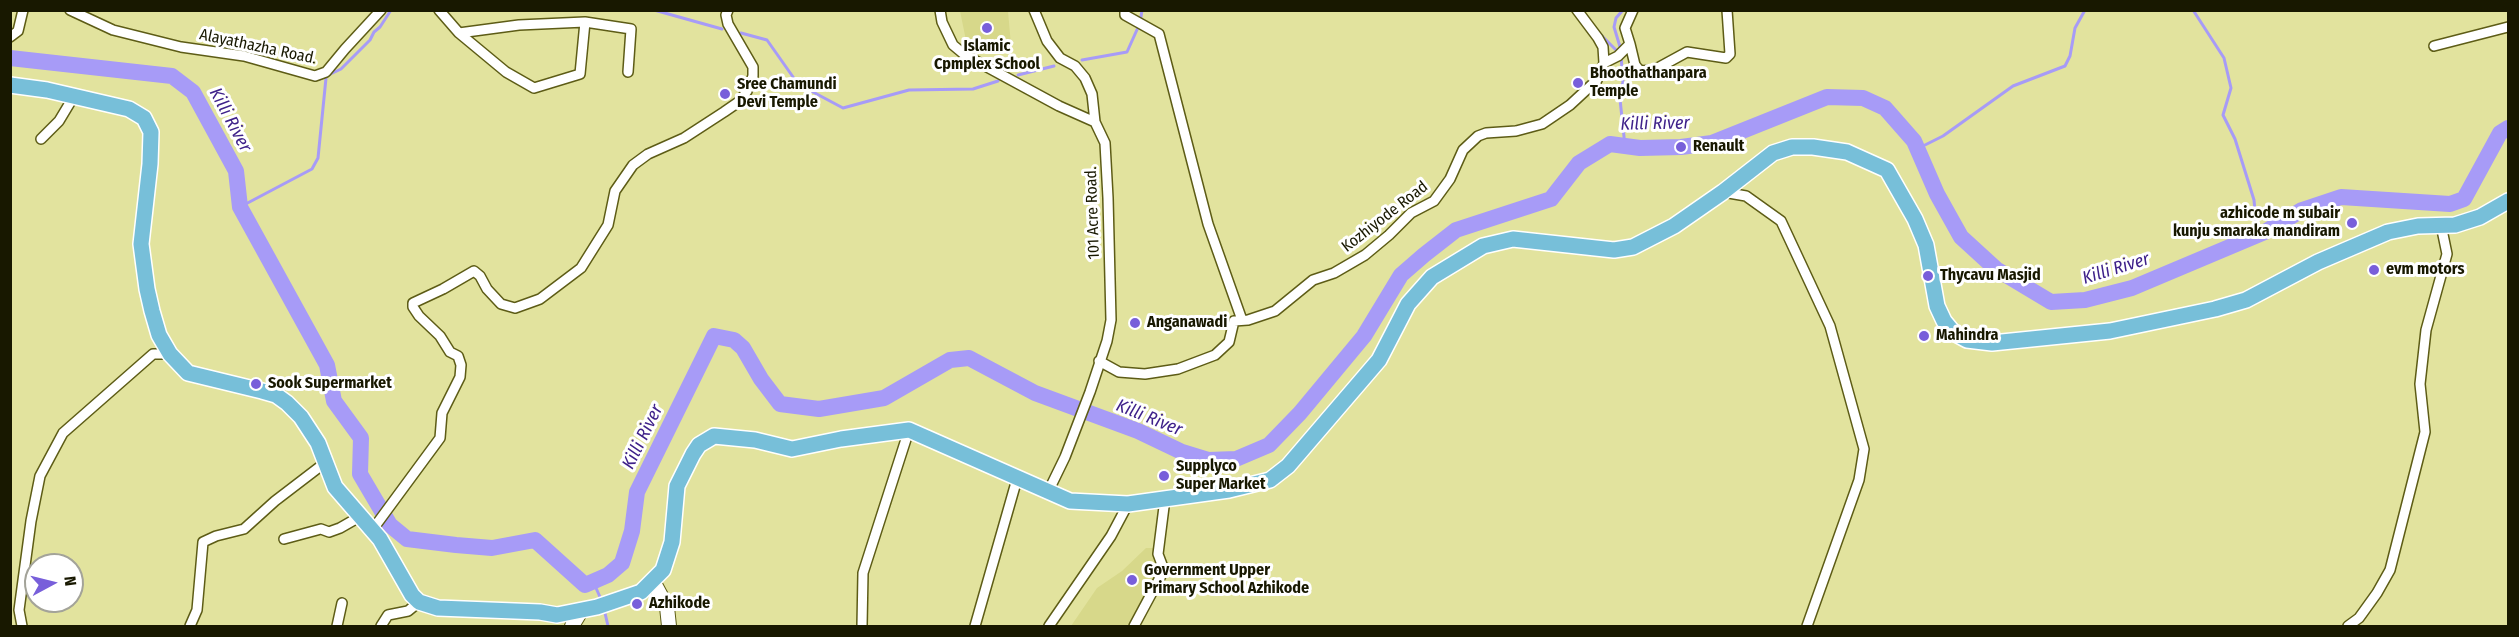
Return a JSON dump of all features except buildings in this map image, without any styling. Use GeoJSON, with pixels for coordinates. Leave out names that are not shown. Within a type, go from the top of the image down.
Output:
{"type":"FeatureCollection","features":[{"type":"Feature","properties":{"kind":"main road"},"geometry":{"type":"LineString","coordinates":[[10,85],[74,96],[129,109],[144,118],[149,125],[150,164],[141,244],[152,311],[159,335],[170,354],[188,373],[276,395],[300,417],[318,443],[335,487],[361,516],[376,525],[412,595],[419,602],[438,608],[540,612],[557,615],[581,611],[641,592],[663,570],[669,557],[678,486],[693,454],[708,438],[725,436],[792,449],[841,439],[909,430],[1070,501],[1128,504],[1229,490],[1270,480],[1288,466],[1378,360],[1417,291],[1432,277],[1483,246],[1513,239],[1614,250],[1633,247],[1674,226],[1773,153],[1792,147],[1813,147],[1848,152],[1887,170],[1916,219],[1926,245],[1937,306],[1944,321],[1954,333],[1967,340],[1992,343],[2110,331],[2215,309],[2246,300],[2327,258],[2388,232],[2455,225],[2480,217],[2508,201]]}},
{"type":"Feature","properties":{"kind":"street"},"geometry":{"type":"LineString","coordinates":[[10,37],[18,31],[22,10]]}},
{"type":"Feature","properties":{"kind":"street","name":"Alayathazha Road."},"geometry":{"type":"LineString","coordinates":[[70,10],[129,35],[181,47],[244,57],[311,76],[320,76],[326,72],[381,10]]}},
{"type":"Feature","properties":{"kind":"street"},"geometry":{"type":"LineString","coordinates":[[96,21],[99,10]]}},
{"type":"Feature","properties":{"kind":"street"},"geometry":{"type":"LineString","coordinates":[[439,10],[459,33],[506,72],[534,88],[580,74],[585,22]]}},
{"type":"Feature","properties":{"kind":"street"},"geometry":{"type":"LineString","coordinates":[[376,525],[440,438],[441,413],[459,381],[458,356],[450,352],[440,336],[421,319],[413,303],[474,271],[501,304],[515,308],[540,299],[580,268],[608,225],[615,191],[633,165],[648,154],[684,138],[724,112],[740,100],[750,86],[753,67],[728,24],[726,15],[728,10]]}},
{"type":"Feature","properties":{"kind":"street"},"geometry":{"type":"LineString","coordinates":[[940,10],[942,22],[953,45],[965,55],[1059,106],[1095,122]]}},
{"type":"Feature","properties":{"kind":"street","name":"101 Acre Road."},"geometry":{"type":"LineString","coordinates":[[1034,10],[1047,41],[1060,58],[1075,66],[1085,78],[1092,94],[1095,122],[1105,143],[1111,278],[1111,320],[1107,341],[1090,392],[1048,492]]}},
{"type":"Feature","properties":{"kind":"street"},"geometry":{"type":"LineString","coordinates":[[1100,361],[1119,372],[1135,374],[1178,369],[1206,360],[1223,350],[1230,339],[1234,321],[1242,320],[1208,224],[1159,34],[1125,15],[1125,10]]}},
{"type":"Feature","properties":{"kind":"street"},"geometry":{"type":"LineString","coordinates":[[1577,10],[1603,47],[1604,63],[1630,44]]}},
{"type":"Feature","properties":{"kind":"street"},"geometry":{"type":"LineString","coordinates":[[1633,10],[1625,28],[1635,65],[1644,71],[1654,70],[1687,52],[1726,58],[1730,54],[1727,10]]}},
{"type":"Feature","properties":{"kind":"street"},"geometry":{"type":"LineString","coordinates":[[459,33],[519,25],[585,22],[631,29],[628,72]]}},
{"type":"Feature","properties":{"kind":"street"},"geometry":{"type":"LineString","coordinates":[[2434,46],[2508,27]]}},
{"type":"Feature","properties":{"kind":"street","name":"Kozhiyode Road"},"geometry":{"type":"LineString","coordinates":[[1242,320],[1275,311],[1312,280],[1334,273],[1365,255],[1411,213],[1434,201],[1450,179],[1463,150],[1478,136],[1529,128],[1557,116],[1592,86],[1604,63]]}},
{"type":"Feature","properties":{"kind":"street"},"geometry":{"type":"LineString","coordinates":[[41,139],[59,121],[74,96]]}},
{"type":"Feature","properties":{"kind":"street"},"geometry":{"type":"LineString","coordinates":[[1723,192],[1746,196],[1781,221],[1830,326],[1864,449],[1859,480],[1807,627]]}},
{"type":"Feature","properties":{"kind":"street"},"geometry":{"type":"LineString","coordinates":[[2348,627],[2359,618],[2378,593],[2390,570],[2425,432],[2420,384],[2426,330],[2447,254],[2441,225]]}},
{"type":"Feature","properties":{"kind":"street"},"geometry":{"type":"LineString","coordinates":[[22,627],[19,610],[40,476],[63,433],[153,354],[170,354]]}},
{"type":"Feature","properties":{"kind":"street"},"geometry":{"type":"LineString","coordinates":[[862,627],[863,573],[909,430]]}},
{"type":"Feature","properties":{"kind":"street"},"geometry":{"type":"LineString","coordinates":[[190,627],[196,610],[202,542],[244,529],[275,501],[326,462]]}},
{"type":"Feature","properties":{"kind":"street"},"geometry":{"type":"LineString","coordinates":[[975,627],[1017,479]]}},
{"type":"Feature","properties":{"kind":"street"},"geometry":{"type":"LineString","coordinates":[[1134,627],[1164,570],[1158,554],[1166,499]]}},
{"type":"Feature","properties":{"kind":"street"},"geometry":{"type":"LineString","coordinates":[[1049,627],[1111,536],[1128,504]]}},
{"type":"Feature","properties":{"kind":"street"},"geometry":{"type":"LineString","coordinates":[[284,538],[321,529],[329,532],[361,516]]}},
{"type":"Feature","properties":{"kind":"street"},"geometry":{"type":"LineString","coordinates":[[652,581],[667,607],[669,627]]}},
{"type":"Feature","properties":{"kind":"street"},"geometry":{"type":"LineString","coordinates":[[381,627],[388,615],[408,611],[419,602]]}},
{"type":"Feature","properties":{"kind":"street"},"geometry":{"type":"LineString","coordinates":[[337,627],[342,603]]}},
{"type":"Feature","properties":{"kind":"street"},"geometry":{"type":"LineString","coordinates":[[572,627],[581,611]]}},
{"type":"Feature","properties":{"kind":"shaded area","name":"Islamic Cpmplex School"},"geometry":{"type":"Polygon","coordinates":[[[960,11],[1008,11],[1011,45],[969,55],[960,11]]]}},
{"type":"Feature","properties":{"kind":"shaded area","name":"Government Upper Primary School Azhikode"},"geometry":{"type":"Polygon","coordinates":[[[1146,548],[1153,548],[1160,571],[1127,626],[1071,626],[1097,588],[1122,571],[1146,548]]]}},
{"type":"Feature","properties":{"kind":"waterway"},"geometry":{"type":"LineString","coordinates":[[320,79],[341,69],[370,40],[391,10]]}},
{"type":"Feature","properties":{"kind":"waterway"},"geometry":{"type":"LineString","coordinates":[[654,10],[722,29]]}},
{"type":"Feature","properties":{"kind":"waterway"},"geometry":{"type":"LineString","coordinates":[[1082,60],[1127,52],[1140,23],[1142,10]]}},
{"type":"Feature","properties":{"kind":"waterway"},"geometry":{"type":"LineString","coordinates":[[1621,50],[1614,27],[1616,18],[1623,10]]}},
{"type":"Feature","properties":{"kind":"waterway"},"geometry":{"type":"LineString","coordinates":[[1917,149],[1943,136],[2013,86],[2065,66],[2070,56],[2075,28],[2085,10]]}},
{"type":"Feature","properties":{"kind":"waterway"},"geometry":{"type":"LineString","coordinates":[[2193,10],[2224,58],[2231,88],[2223,115],[2235,139],[2254,200],[2257,235]]}},
{"type":"Feature","properties":{"kind":"waterway"},"geometry":{"type":"LineString","coordinates":[[741,33],[767,40],[798,84],[843,108],[909,90],[973,89],[998,81]]}},
{"type":"Feature","properties":{"kind":"waterway"},"geometry":{"type":"LineString","coordinates":[[1599,33],[1621,55],[1623,83],[1619,90],[1625,146]]}},
{"type":"Feature","properties":{"kind":"waterway","name":"Killi River"},"geometry":{"type":"LineString","coordinates":[[10,58],[172,76],[193,92],[236,171],[240,207],[327,365],[334,401],[361,438],[360,474],[390,525],[407,539],[456,545],[492,548],[535,540],[585,585],[608,575],[622,563],[632,531],[637,492],[714,336],[734,340],[743,348],[761,379],[780,404],[819,409],[884,398],[950,360],[969,358],[1035,393],[1138,431],[1182,452],[1208,460],[1236,459],[1269,445],[1300,413],[1364,336],[1401,275],[1424,255],[1456,230],[1551,199],[1579,163],[1610,144],[1640,148],[1681,147],[1712,143],[1827,97],[1863,98],[1885,108],[1914,141],[1937,194],[1961,237],[1996,269],[2051,302],[2085,300],[2132,288],[2265,232],[2302,210],[2341,197],[2450,204],[2464,199],[2500,133],[2508,128]]}},
{"type":"Feature","properties":{"kind":"waterway"},"geometry":{"type":"LineString","coordinates":[[1018,75],[1054,66]]}},
{"type":"Feature","properties":{"kind":"waterway"},"geometry":{"type":"LineString","coordinates":[[240,207],[312,169],[318,158],[326,78]]}},
{"type":"Feature","properties":{"kind":"waterway"},"geometry":{"type":"LineString","coordinates":[[600,597],[596,588],[604,577]]}},
{"type":"Feature","properties":{"kind":"waterway"},"geometry":{"type":"LineString","coordinates":[[605,613],[608,626]]}},
{"type":"Feature","properties":{"kind":"place","name":"Islamic Cpmplex School"},"geometry":{"type":"Point","coordinates":[987,28]}},
{"type":"Feature","properties":{"kind":"place","name":"Bhoothathanpara Temple"},"geometry":{"type":"Point","coordinates":[1578,83]}},
{"type":"Feature","properties":{"kind":"place","name":"Sree Chamundi Devi Temple"},"geometry":{"type":"Point","coordinates":[725,94]}},
{"type":"Feature","properties":{"kind":"place","name":"Renault"},"geometry":{"type":"Point","coordinates":[1681,147]}},
{"type":"Feature","properties":{"kind":"place","name":"azhicode m subair kunju smaraka mandiram"},"geometry":{"type":"Point","coordinates":[2352,223]}},
{"type":"Feature","properties":{"kind":"place","name":"evm motors"},"geometry":{"type":"Point","coordinates":[2374,270]}},
{"type":"Feature","properties":{"kind":"place","name":"Thycavu Masjid"},"geometry":{"type":"Point","coordinates":[1928,276]}},
{"type":"Feature","properties":{"kind":"place","name":"Anganawadi"},"geometry":{"type":"Point","coordinates":[1135,323]}},
{"type":"Feature","properties":{"kind":"place","name":"Mahindra"},"geometry":{"type":"Point","coordinates":[1924,336]}},
{"type":"Feature","properties":{"kind":"place","name":"Sook Supermarket"},"geometry":{"type":"Point","coordinates":[256,384]}},
{"type":"Feature","properties":{"kind":"place","name":"Supplyco Super Market"},"geometry":{"type":"Point","coordinates":[1164,476]}},
{"type":"Feature","properties":{"kind":"place","name":"Government Upper Primary School Azhikode"},"geometry":{"type":"Point","coordinates":[1132,580]}},
{"type":"Feature","properties":{"kind":"place","name":"Azhikode"},"geometry":{"type":"Point","coordinates":[637,604]}}]}
